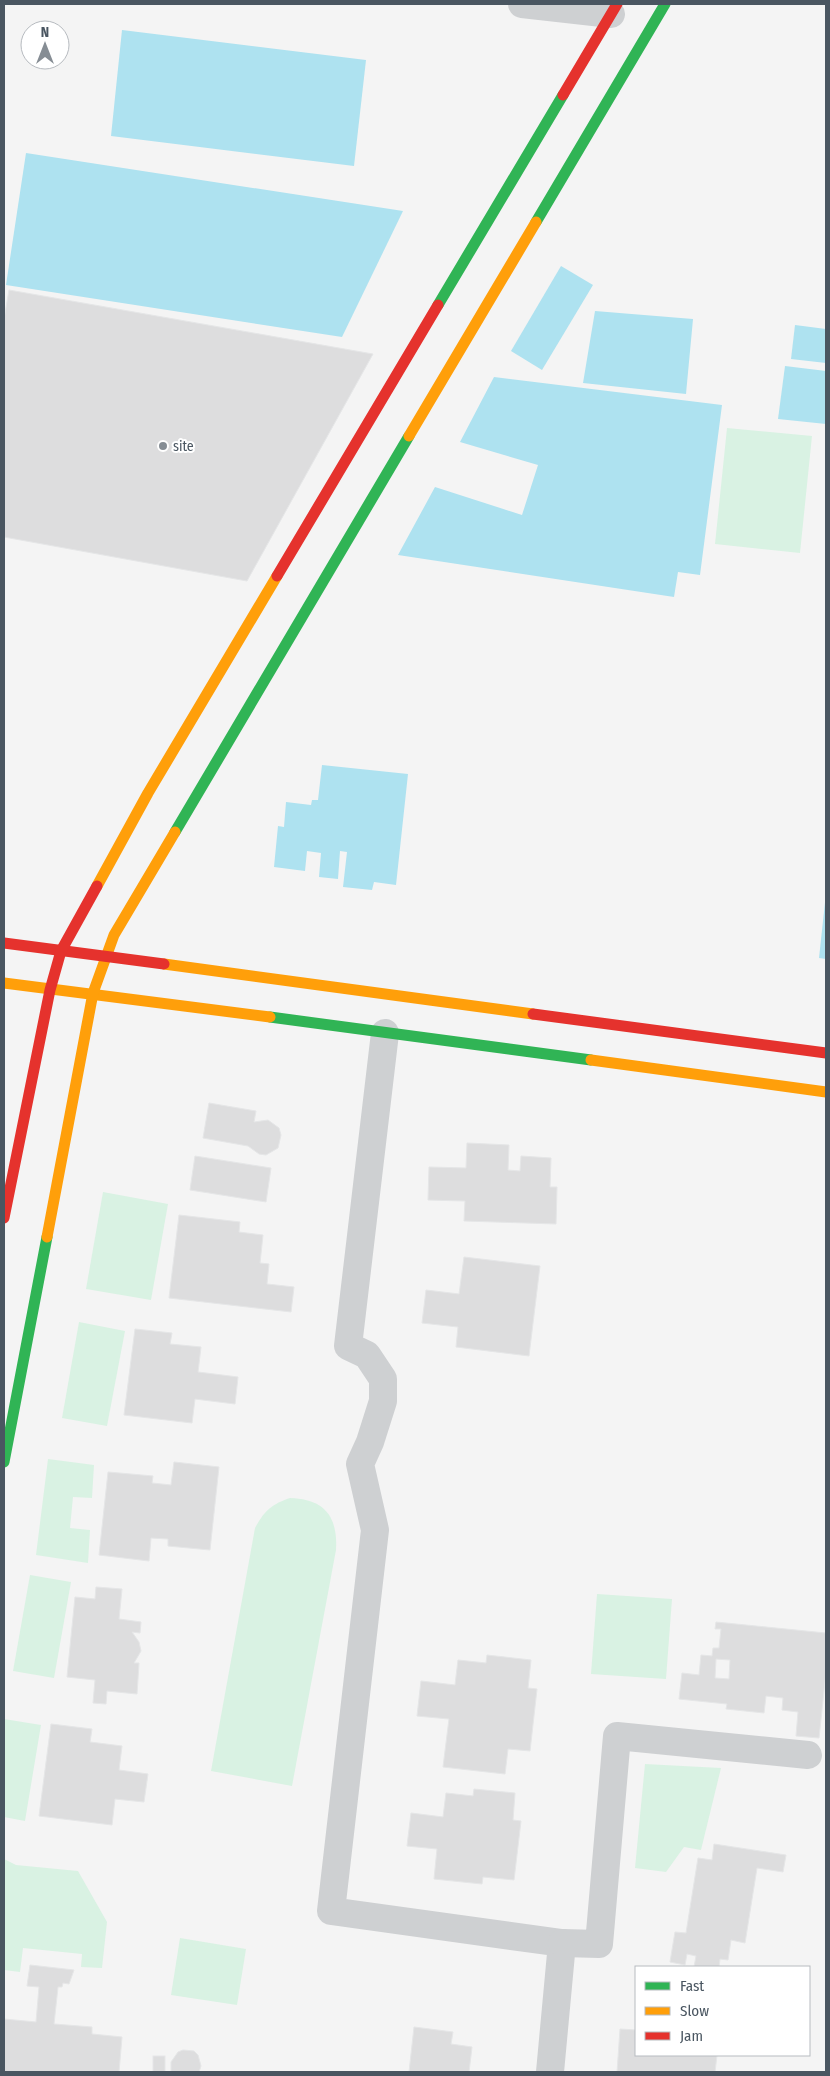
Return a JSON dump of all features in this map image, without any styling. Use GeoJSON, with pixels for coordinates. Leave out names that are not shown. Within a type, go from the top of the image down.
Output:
{"type":"FeatureCollection","features":[{"type":"Feature","properties":{"kind":"main road"},"geometry":{"type":"LineString","coordinates":[[4,1462],[93,993],[114,936],[665,4]]}},
{"type":"Feature","properties":{"kind":"main road"},"geometry":{"type":"LineString","coordinates":[[4,1218],[50,990],[61,951],[148,793],[614,9]]}},
{"type":"Feature","properties":{"kind":"main road"},"geometry":{"type":"LineString","coordinates":[[4,943],[826,1053]]}},
{"type":"Feature","properties":{"kind":"main road"},"geometry":{"type":"LineString","coordinates":[[4,984],[93,993],[826,1092]]}},
{"type":"Feature","properties":{"kind":"street"},"geometry":{"type":"LineString","coordinates":[[522,4],[614,9]]}},
{"type":"Feature","properties":{"kind":"street"},"geometry":{"type":"LineString","coordinates":[[385,1033],[348,1346],[367,1355],[383,1379],[383,1401],[370,1442],[360,1464],[375,1530],[331,1911],[562,1943],[599,1944],[617,1736],[808,1755]]}},
{"type":"Feature","properties":{"kind":"street"},"geometry":{"type":"LineString","coordinates":[[550,2072],[562,1943]]}},
{"type":"Feature","properties":{"kind":"green space"},"geometry":{"type":"Polygon","coordinates":[[[727,428],[812,436],[800,553],[715,544],[727,428]]]}},
{"type":"Feature","properties":{"kind":"green space"},"geometry":{"type":"Polygon","coordinates":[[[103,1192],[168,1204],[151,1300],[86,1289],[103,1192]]]}},
{"type":"Feature","properties":{"kind":"green space"},"geometry":{"type":"Polygon","coordinates":[[[79,1322],[125,1331],[107,1426],[62,1418],[79,1322]]]}},
{"type":"Feature","properties":{"kind":"green space"},"geometry":{"type":"Polygon","coordinates":[[[48,1459],[94,1465],[92,1498],[73,1497],[70,1528],[90,1530],[88,1563],[36,1555],[48,1459]]]}},
{"type":"Feature","properties":{"kind":"green space"},"geometry":{"type":"Polygon","coordinates":[[[290,1498],[302,1499],[320,1506],[331,1519],[336,1538],[336,1550],[292,1786],[211,1771],[255,1528],[269,1509],[290,1498]]]}},
{"type":"Feature","properties":{"kind":"green space"},"geometry":{"type":"Polygon","coordinates":[[[30,1575],[71,1582],[54,1678],[13,1671],[30,1575]]]}},
{"type":"Feature","properties":{"kind":"green space"},"geometry":{"type":"Polygon","coordinates":[[[597,1594],[672,1599],[666,1679],[591,1674],[597,1594]]]}},
{"type":"Feature","properties":{"kind":"green space"},"geometry":{"type":"Polygon","coordinates":[[[4,1719],[41,1725],[25,1821],[4,1817],[4,1719]]]}},
{"type":"Feature","properties":{"kind":"green space"},"geometry":{"type":"Polygon","coordinates":[[[645,1764],[721,1768],[701,1850],[684,1847],[666,1872],[635,1868],[645,1764]]]}},
{"type":"Feature","properties":{"kind":"green space"},"geometry":{"type":"Polygon","coordinates":[[[4,1859],[16,1865],[78,1871],[107,1922],[102,1968],[81,1967],[82,1954],[23,1948],[20,1972],[4,1970],[4,1859]]]}},
{"type":"Feature","properties":{"kind":"green space"},"geometry":{"type":"Polygon","coordinates":[[[180,1938],[246,1949],[237,2005],[171,1995],[180,1938]]]}},
{"type":"Feature","properties":{"kind":"water"},"geometry":{"type":"Polygon","coordinates":[[[122,30],[366,60],[354,166],[111,136],[122,30]]]}},
{"type":"Feature","properties":{"kind":"water"},"geometry":{"type":"Polygon","coordinates":[[[26,153],[403,211],[342,337],[6,285],[26,153]]]}},
{"type":"Feature","properties":{"kind":"water"},"geometry":{"type":"Polygon","coordinates":[[[561,266],[593,285],[542,370],[511,351],[561,266]]]}},
{"type":"Feature","properties":{"kind":"water"},"geometry":{"type":"Polygon","coordinates":[[[595,311],[693,319],[686,394],[583,383],[595,311]]]}},
{"type":"Feature","properties":{"kind":"water"},"geometry":{"type":"Polygon","coordinates":[[[795,325],[826,329],[826,363],[791,359],[795,325]]]}},
{"type":"Feature","properties":{"kind":"water"},"geometry":{"type":"Polygon","coordinates":[[[785,366],[826,371],[826,424],[778,419],[785,366]]]}},
{"type":"Feature","properties":{"kind":"water"},"geometry":{"type":"Polygon","coordinates":[[[494,377],[722,405],[700,575],[678,572],[674,597],[398,555],[435,487],[522,515],[538,465],[460,442],[494,377]]]}},
{"type":"Feature","properties":{"kind":"water"},"geometry":{"type":"Polygon","coordinates":[[[322,765],[408,774],[396,885],[374,882],[372,890],[343,887],[347,852],[340,851],[338,879],[319,877],[321,853],[307,851],[305,871],[274,867],[278,826],[284,827],[286,802],[311,805],[312,800],[318,800],[322,765]]]}},
{"type":"Feature","properties":{"kind":"water"},"geometry":{"type":"Polygon","coordinates":[[[826,893],[826,959],[819,958],[826,893]]]}},
{"type":"Feature","properties":{"kind":"building","name":"site"},"geometry":{"type":"Polygon","coordinates":[[[9,290],[373,354],[247,581],[4,537],[4,319],[9,290]]]}},
{"type":"Feature","properties":{"kind":"building"},"geometry":{"type":"Polygon","coordinates":[[[209,1103],[256,1111],[254,1122],[268,1120],[279,1128],[281,1135],[278,1148],[266,1155],[259,1154],[248,1146],[203,1138],[209,1103]]]}},
{"type":"Feature","properties":{"kind":"building"},"geometry":{"type":"Polygon","coordinates":[[[467,1143],[509,1145],[508,1170],[520,1171],[521,1156],[551,1158],[550,1187],[557,1187],[556,1224],[464,1221],[465,1201],[428,1200],[429,1167],[466,1168],[467,1143]]]}},
{"type":"Feature","properties":{"kind":"building"},"geometry":{"type":"Polygon","coordinates":[[[195,1156],[271,1168],[266,1202],[190,1190],[195,1156]]]}},
{"type":"Feature","properties":{"kind":"building"},"geometry":{"type":"Polygon","coordinates":[[[179,1215],[240,1222],[239,1232],[263,1235],[260,1263],[269,1264],[267,1284],[294,1287],[291,1312],[169,1298],[179,1215]]]}},
{"type":"Feature","properties":{"kind":"building"},"geometry":{"type":"Polygon","coordinates":[[[464,1257],[540,1266],[529,1356],[456,1347],[458,1327],[422,1323],[426,1290],[459,1294],[464,1257]]]}},
{"type":"Feature","properties":{"kind":"building"},"geometry":{"type":"Polygon","coordinates":[[[135,1329],[172,1333],[170,1344],[201,1347],[198,1372],[238,1377],[235,1404],[195,1399],[192,1423],[124,1415],[135,1329]]]}},
{"type":"Feature","properties":{"kind":"building"},"geometry":{"type":"Polygon","coordinates":[[[174,1462],[219,1467],[210,1550],[168,1546],[168,1539],[151,1538],[149,1561],[99,1555],[108,1472],[153,1476],[152,1483],[171,1485],[174,1462]]]}},
{"type":"Feature","properties":{"kind":"building"},"geometry":{"type":"Polygon","coordinates":[[[96,1587],[122,1589],[119,1619],[141,1622],[140,1633],[132,1632],[139,1642],[141,1651],[134,1663],[139,1663],[137,1694],[107,1691],[106,1704],[93,1703],[95,1680],[67,1677],[75,1597],[95,1599],[96,1587]]]}},
{"type":"Feature","properties":{"kind":"building"},"geometry":{"type":"Polygon","coordinates":[[[716,1622],[826,1633],[826,1672],[819,1738],[796,1736],[798,1712],[782,1710],[783,1698],[766,1696],[764,1713],[726,1709],[727,1704],[679,1699],[682,1673],[699,1675],[701,1655],[712,1656],[713,1648],[719,1648],[721,1629],[715,1629],[716,1622]],[[716,1659],[715,1678],[729,1679],[730,1660],[716,1659]]]}},
{"type":"Feature","properties":{"kind":"building"},"geometry":{"type":"Polygon","coordinates":[[[487,1655],[531,1660],[528,1688],[537,1689],[530,1751],[508,1749],[505,1774],[443,1767],[449,1719],[417,1716],[421,1681],[455,1685],[458,1660],[486,1663],[487,1655]]]}},
{"type":"Feature","properties":{"kind":"building"},"geometry":{"type":"Polygon","coordinates":[[[51,1724],[92,1729],[90,1742],[122,1746],[119,1770],[148,1774],[144,1802],[115,1799],[112,1825],[39,1816],[51,1724]]]}},
{"type":"Feature","properties":{"kind":"building"},"geometry":{"type":"Polygon","coordinates":[[[474,1789],[515,1793],[513,1820],[521,1821],[514,1880],[483,1877],[482,1884],[434,1879],[437,1849],[407,1846],[411,1813],[443,1817],[446,1793],[473,1796],[474,1789]]]}},
{"type":"Feature","properties":{"kind":"building"},"geometry":{"type":"Polygon","coordinates":[[[714,1844],[786,1855],[783,1872],[757,1868],[745,1943],[731,1940],[728,1960],[720,1959],[719,1966],[694,1966],[696,1956],[687,1954],[685,1965],[670,1962],[675,1932],[686,1933],[698,1858],[712,1860],[714,1844]]]}},
{"type":"Feature","properties":{"kind":"building"},"geometry":{"type":"Polygon","coordinates":[[[30,1965],[74,1970],[69,1984],[63,1983],[62,1987],[58,1987],[54,2024],[92,2027],[92,2034],[122,2037],[119,2072],[4,2072],[4,2019],[36,2022],[39,1987],[27,1986],[30,1965]]]}},
{"type":"Feature","properties":{"kind":"building"},"geometry":{"type":"Polygon","coordinates":[[[414,2027],[453,2032],[451,2044],[472,2047],[469,2072],[409,2072],[414,2027]]]}},
{"type":"Feature","properties":{"kind":"building"},"geometry":{"type":"Polygon","coordinates":[[[620,2029],[635,2030],[635,2056],[717,2056],[715,2072],[617,2072],[620,2029]]]}},
{"type":"Feature","properties":{"kind":"building"},"geometry":{"type":"Polygon","coordinates":[[[183,2050],[194,2051],[198,2055],[201,2066],[199,2072],[171,2072],[171,2062],[178,2052],[183,2050]]]}},
{"type":"Feature","properties":{"kind":"building"},"geometry":{"type":"Polygon","coordinates":[[[153,2056],[165,2056],[165,2072],[153,2072],[153,2056]]]}},
{"type":"Feature","properties":{"kind":"traffic: fast"},"geometry":{"type":"LineString","coordinates":[[536,222],[665,4]]}},
{"type":"Feature","properties":{"kind":"traffic: fast"},"geometry":{"type":"LineString","coordinates":[[438,305],[563,95]]}},
{"type":"Feature","properties":{"kind":"traffic: fast"},"geometry":{"type":"LineString","coordinates":[[175,832],[409,436]]}},
{"type":"Feature","properties":{"kind":"traffic: fast"},"geometry":{"type":"LineString","coordinates":[[270,1017],[591,1060]]}},
{"type":"Feature","properties":{"kind":"traffic: fast"},"geometry":{"type":"LineString","coordinates":[[4,1462],[47,1237]]}},
{"type":"Feature","properties":{"kind":"traffic: slow"},"geometry":{"type":"LineString","coordinates":[[409,436],[536,222]]}},
{"type":"Feature","properties":{"kind":"traffic: slow"},"geometry":{"type":"LineString","coordinates":[[97,886],[148,793],[277,576]]}},
{"type":"Feature","properties":{"kind":"traffic: slow"},"geometry":{"type":"LineString","coordinates":[[47,1237],[93,993],[114,935],[175,832]]}},
{"type":"Feature","properties":{"kind":"traffic: slow"},"geometry":{"type":"LineString","coordinates":[[164,964],[533,1014]]}},
{"type":"Feature","properties":{"kind":"traffic: slow"},"geometry":{"type":"LineString","coordinates":[[4,983],[270,1017]]}},
{"type":"Feature","properties":{"kind":"traffic: slow"},"geometry":{"type":"LineString","coordinates":[[591,1060],[826,1092]]}},
{"type":"Feature","properties":{"kind":"traffic: jam"},"geometry":{"type":"LineString","coordinates":[[563,95],[617,4]]}},
{"type":"Feature","properties":{"kind":"traffic: jam"},"geometry":{"type":"LineString","coordinates":[[277,576],[438,305]]}},
{"type":"Feature","properties":{"kind":"traffic: jam"},"geometry":{"type":"LineString","coordinates":[[4,1218],[50,990],[61,951],[97,886]]}},
{"type":"Feature","properties":{"kind":"traffic: jam"},"geometry":{"type":"LineString","coordinates":[[4,943],[164,964]]}},
{"type":"Feature","properties":{"kind":"traffic: jam"},"geometry":{"type":"LineString","coordinates":[[533,1014],[826,1053]]}},
{"type":"Feature","properties":{"kind":"place","name":"site"},"geometry":{"type":"Point","coordinates":[163,446]}}]}
